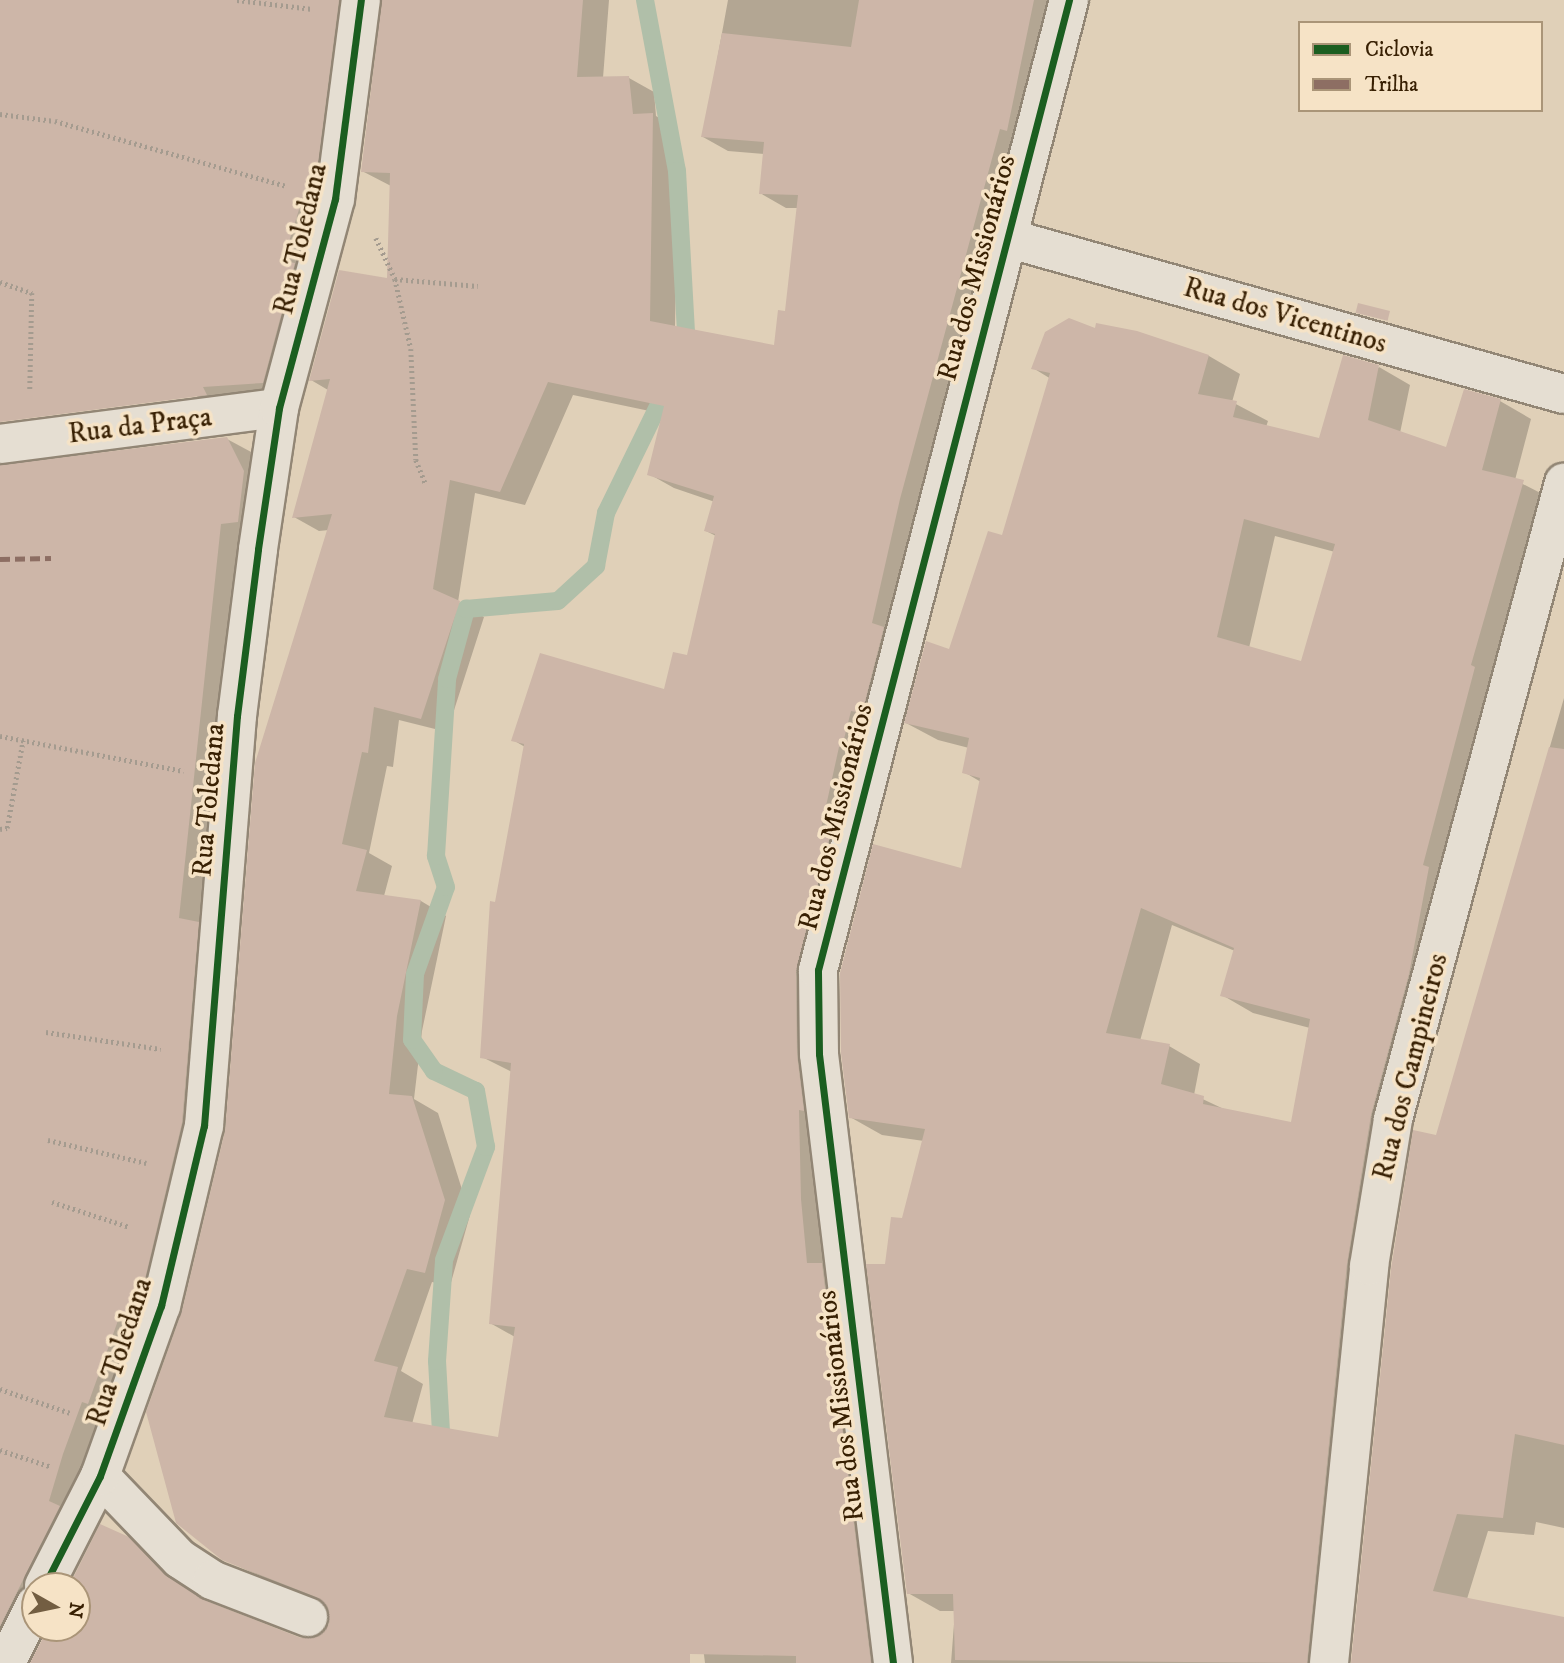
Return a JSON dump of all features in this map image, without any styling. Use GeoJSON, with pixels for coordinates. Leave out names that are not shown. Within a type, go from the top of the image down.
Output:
{"type":"FeatureCollection","features":[{"type":"Feature","properties":{"kind":"street","name":"Rua dos Missionários"},"geometry":{"type":"LineString","coordinates":[[893,1663],[819,1054],[818,970],[1069,0]]}},
{"type":"Feature","properties":{"kind":"street","name":"Rua Toledana"},"geometry":{"type":"LineString","coordinates":[[51,1572],[100,1476],[161,1306],[204,1126],[237,716],[279,408],[335,199],[360,8]]}},
{"type":"Feature","properties":{"kind":"street","name":"Rua dos Vicentinos"},"geometry":{"type":"LineString","coordinates":[[1007,238],[1564,394]]}},
{"type":"Feature","properties":{"kind":"street","name":"Rua da Praça"},"geometry":{"type":"LineString","coordinates":[[0,444],[279,408]]}},
{"type":"Feature","properties":{"kind":"street","name":"Rua dos Campineiros"},"geometry":{"type":"LineString","coordinates":[[1329,1663],[1368,1266],[1393,1119],[1564,484]]}},
{"type":"Feature","properties":{"kind":"street"},"geometry":{"type":"LineString","coordinates":[[100,1476],[180,1559],[212,1580],[308,1617]]}},
{"type":"Feature","properties":{"kind":"street"},"geometry":{"type":"LineString","coordinates":[[6,1663],[21,1633]]}},
{"type":"Feature","properties":{"kind":"path"},"geometry":{"type":"LineString","coordinates":[[237,0],[360,8]]}},
{"type":"Feature","properties":{"kind":"path"},"geometry":{"type":"LineString","coordinates":[[0,114],[55,121],[335,199]]}},
{"type":"Feature","properties":{"kind":"path"},"geometry":{"type":"LineString","coordinates":[[373,232],[395,279],[411,349],[416,460],[426,485]]}},
{"type":"Feature","properties":{"kind":"path"},"geometry":{"type":"LineString","coordinates":[[395,279],[478,286]]}},
{"type":"Feature","properties":{"kind":"path"},"geometry":{"type":"LineString","coordinates":[[0,282],[33,293],[30,390]]}},
{"type":"Feature","properties":{"kind":"path"},"geometry":{"type":"LineString","coordinates":[[0,736],[156,767]]}},
{"type":"Feature","properties":{"kind":"path"},"geometry":{"type":"LineString","coordinates":[[0,829],[7,828],[23,740]]}},
{"type":"Feature","properties":{"kind":"path"},"geometry":{"type":"LineString","coordinates":[[46,1032],[166,1050]]}},
{"type":"Feature","properties":{"kind":"path"},"geometry":{"type":"LineString","coordinates":[[48,1140],[157,1166]]}},
{"type":"Feature","properties":{"kind":"path"},"geometry":{"type":"LineString","coordinates":[[52,1202],[144,1231]]}},
{"type":"Feature","properties":{"kind":"path"},"geometry":{"type":"LineString","coordinates":[[0,1389],[117,1429]]}},
{"type":"Feature","properties":{"kind":"path"},"geometry":{"type":"LineString","coordinates":[[0,1450],[50,1466]]}},
{"type":"Feature","properties":{"kind":"building"},"geometry":{"type":"Polygon","coordinates":[[[0,0],[339,0],[317,171],[311,171],[283,261],[295,263],[263,383],[203,387],[207,395],[0,422],[0,0]]]}},
{"type":"Feature","properties":{"kind":"building"},"geometry":{"type":"Polygon","coordinates":[[[382,0],[583,0],[577,77],[629,76],[633,114],[653,113],[650,321],[774,345],[778,310],[785,311],[798,195],[759,194],[764,142],[701,137],[722,33],[851,47],[859,0],[1034,0],[1007,131],[1000,129],[900,499],[872,623],[884,627],[862,713],[851,711],[842,747],[839,747],[821,829],[831,832],[796,970],[797,1054],[804,1111],[799,1110],[801,1199],[807,1263],[822,1263],[871,1663],[796,1663],[796,1656],[690,1654],[690,1663],[30,1663],[41,1642],[91,1642],[91,1572],[76,1572],[100,1524],[129,1537],[164,1574],[204,1600],[301,1638],[321,1634],[329,1624],[325,1604],[316,1597],[222,1560],[176,1523],[146,1412],[182,1311],[225,1131],[255,763],[332,514],[292,518],[330,379],[309,381],[339,270],[387,278],[390,173],[361,172],[382,0]],[[548,382],[500,492],[450,480],[433,589],[460,601],[421,719],[374,707],[368,753],[362,752],[342,844],[367,850],[356,891],[421,900],[397,1016],[389,1094],[412,1096],[445,1200],[425,1273],[407,1269],[374,1361],[398,1367],[384,1417],[498,1437],[515,1327],[489,1324],[511,1063],[480,1058],[490,901],[495,902],[524,744],[511,741],[540,653],[664,689],[673,652],[687,655],[715,534],[704,531],[714,496],[647,475],[664,406],[548,382]]]}},
{"type":"Feature","properties":{"kind":"building"},"geometry":{"type":"Polygon","coordinates":[[[1358,303],[1390,311],[1388,321],[1356,313],[1358,303]]]}},
{"type":"Feature","properties":{"kind":"building"},"geometry":{"type":"Polygon","coordinates":[[[1069,318],[1095,328],[1096,323],[1137,331],[1209,355],[1198,394],[1237,401],[1233,417],[1319,438],[1343,355],[1379,365],[1368,420],[1446,447],[1464,389],[1501,399],[1482,470],[1524,480],[1471,665],[1475,667],[1423,865],[1429,867],[1409,974],[1371,1115],[1347,1264],[1307,1663],[955,1660],[953,1594],[907,1594],[866,1264],[885,1264],[891,1217],[902,1218],[925,1129],[849,1118],[841,1053],[840,973],[873,844],[961,868],[980,778],[962,773],[969,738],[904,723],[926,641],[949,649],[988,531],[1002,535],[1050,373],[1031,369],[1045,332],[1069,318]],[[1244,519],[1217,637],[1301,661],[1335,544],[1244,519]],[[1141,908],[1106,1033],[1170,1044],[1161,1084],[1204,1096],[1203,1104],[1291,1122],[1310,1019],[1220,996],[1234,948],[1141,908]]]}},
{"type":"Feature","properties":{"kind":"building"},"geometry":{"type":"Polygon","coordinates":[[[227,437],[244,471],[238,522],[221,524],[179,918],[199,922],[182,1123],[140,1300],[126,1338],[120,1315],[88,1404],[82,1402],[49,1501],[60,1506],[27,1572],[21,1572],[21,1584],[0,1626],[0,465],[227,437]]]}},
{"type":"Feature","properties":{"kind":"building"},"geometry":{"type":"Polygon","coordinates":[[[1549,747],[1564,749],[1564,1445],[1515,1434],[1503,1518],[1457,1514],[1433,1591],[1564,1617],[1564,1663],[1351,1663],[1391,1269],[1413,1130],[1436,1135],[1549,747]]]}},
{"type":"Feature","properties":{"kind":"waterway"},"geometry":{"type":"LineString","coordinates":[[645,0],[677,171],[687,350]]}},
{"type":"Feature","properties":{"kind":"waterway"},"geometry":{"type":"LineString","coordinates":[[442,1450],[437,1361],[444,1260],[486,1147],[476,1091],[434,1071],[412,1040],[415,974],[446,887],[436,856],[447,679],[466,609],[558,601],[596,566],[606,513],[669,384]]}},
{"type":"Feature","properties":{"kind":"marked path"},"geometry":{"type":"LineString","coordinates":[[0,559],[51,558]]}},
{"type":"Feature","properties":{"kind":"cycle path"},"geometry":{"type":"LineString","coordinates":[[51,1572],[100,1476],[161,1306],[204,1126],[237,716],[258,549],[279,408],[335,199],[361,0]]}},
{"type":"Feature","properties":{"kind":"cycle path"},"geometry":{"type":"LineString","coordinates":[[893,1663],[819,1054],[818,970],[1069,0]]}}]}
